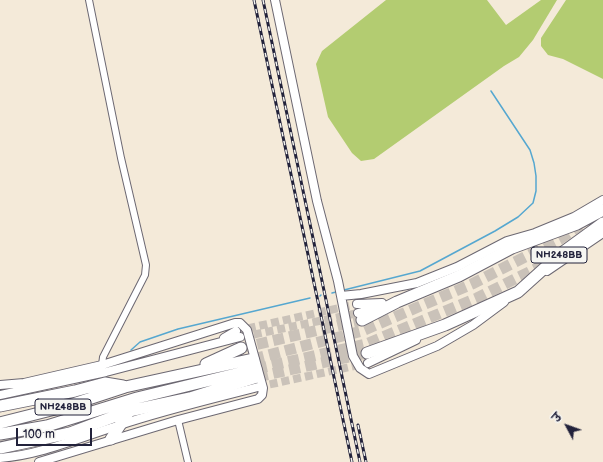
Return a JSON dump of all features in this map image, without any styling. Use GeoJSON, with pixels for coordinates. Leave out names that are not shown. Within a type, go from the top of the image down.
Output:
{"type":"FeatureCollection","features":[{"type":"Feature","properties":{"kind":"highway"},"geometry":{"type":"LineString","coordinates":[[360,317],[459,276],[512,248],[563,230],[603,210]]}},
{"type":"Feature","properties":{"kind":"highway","name":"NH248BB"},"geometry":{"type":"LineString","coordinates":[[518,292],[559,255],[603,223]]}},
{"type":"Feature","properties":{"kind":"highway"},"geometry":{"type":"LineString","coordinates":[[367,358],[518,292]]}},
{"type":"Feature","properties":{"kind":"highway"},"geometry":{"type":"LineString","coordinates":[[188,373],[239,339]]}},
{"type":"Feature","properties":{"kind":"highway","name":"NH248BB"},"geometry":{"type":"LineString","coordinates":[[0,423],[66,406],[126,386],[188,373],[256,373]]}},
{"type":"Feature","properties":{"kind":"highway"},"geometry":{"type":"LineString","coordinates":[[0,448],[70,433],[129,411],[190,398],[256,373]]}},
{"type":"Feature","properties":{"kind":"highway","name":"NH248BB"},"geometry":{"type":"LineString","coordinates":[[0,434],[47,426],[138,398],[256,373]]}},
{"type":"Feature","properties":{"kind":"highway"},"geometry":{"type":"LineString","coordinates":[[0,406],[75,391],[105,383],[126,386]]}},
{"type":"Feature","properties":{"kind":"highway"},"geometry":{"type":"LineString","coordinates":[[190,386],[190,398]]}},
{"type":"Feature","properties":{"kind":"highway"},"geometry":{"type":"LineString","coordinates":[[111,439],[138,398]]}},
{"type":"Feature","properties":{"kind":"street"},"geometry":{"type":"LineString","coordinates":[[89,0],[121,158],[146,265],[145,275],[103,357],[102,365]]}},
{"type":"Feature","properties":{"kind":"street"},"geometry":{"type":"LineString","coordinates":[[275,0],[317,201],[341,296],[353,356],[360,368],[369,374],[437,346],[473,325],[603,232]]}},
{"type":"Feature","properties":{"kind":"street"},"geometry":{"type":"LineString","coordinates":[[341,296],[361,294],[417,283],[457,267],[507,241],[535,234],[574,217],[603,200]]}},
{"type":"Feature","properties":{"kind":"street"},"geometry":{"type":"LineString","coordinates":[[357,304],[397,302]]}},
{"type":"Feature","properties":{"kind":"street"},"geometry":{"type":"LineString","coordinates":[[0,385],[24,383],[102,365],[115,365],[234,323],[240,323],[247,330],[263,388],[262,394],[258,399],[111,439],[39,462]]}},
{"type":"Feature","properties":{"kind":"street"},"geometry":{"type":"LineString","coordinates":[[0,395],[115,365],[239,339]]}},
{"type":"Feature","properties":{"kind":"street"},"geometry":{"type":"LineString","coordinates":[[0,458],[11,458],[71,442],[256,373]]}},
{"type":"Feature","properties":{"kind":"street"},"geometry":{"type":"LineString","coordinates":[[178,420],[188,462]]}},
{"type":"Feature","properties":{"kind":"green space"},"geometry":{"type":"Polygon","coordinates":[[[386,0],[487,0],[506,25],[541,0],[557,0],[533,40],[519,57],[504,66],[374,159],[361,161],[352,153],[328,117],[316,64],[322,51],[386,0]]]}},
{"type":"Feature","properties":{"kind":"green space"},"geometry":{"type":"Polygon","coordinates":[[[566,0],[603,0],[603,79],[563,59],[548,55],[541,46],[541,38],[566,0]]]}},
{"type":"Feature","properties":{"kind":"waterway"},"geometry":{"type":"LineString","coordinates":[[344,290],[420,271],[495,231],[518,217],[533,203],[536,191],[536,176],[530,150],[491,91]]}},
{"type":"Feature","properties":{"kind":"waterway"},"geometry":{"type":"LineString","coordinates":[[332,293],[336,292]]}},
{"type":"Feature","properties":{"kind":"waterway"},"geometry":{"type":"LineString","coordinates":[[131,350],[140,342],[178,329],[310,298]]}},
{"type":"Feature","properties":{"kind":"tunnel"},"geometry":{"type":"LineString","coordinates":[[253,359],[362,331],[472,284],[560,239],[580,225]]}},
{"type":"Feature","properties":{"kind":"tunnel"},"geometry":{"type":"LineString","coordinates":[[256,369],[366,344],[477,298],[549,262]]}},
{"type":"Feature","properties":{"kind":"tunnel"},"geometry":{"type":"LineString","coordinates":[[236,331],[357,304]]}},
{"type":"Feature","properties":{"kind":"tunnel"},"geometry":{"type":"LineString","coordinates":[[242,337],[358,313]]}},
{"type":"Feature","properties":{"kind":"tunnel"},"geometry":{"type":"LineString","coordinates":[[241,348],[362,320]]}},
{"type":"Feature","properties":{"kind":"tunnel"},"geometry":{"type":"LineString","coordinates":[[257,377],[367,353]]}},
{"type":"Feature","properties":{"kind":"tunnel"},"geometry":{"type":"LineString","coordinates":[[258,387],[368,363]]}},
{"type":"Feature","properties":{"kind":"railway"},"geometry":{"type":"LineString","coordinates":[[254,0],[352,462]]}},
{"type":"Feature","properties":{"kind":"railway"},"geometry":{"type":"LineString","coordinates":[[263,0],[360,462]]}},
{"type":"Feature","properties":{"kind":"railway"},"geometry":{"type":"LineString","coordinates":[[358,425],[366,462]]}}]}
